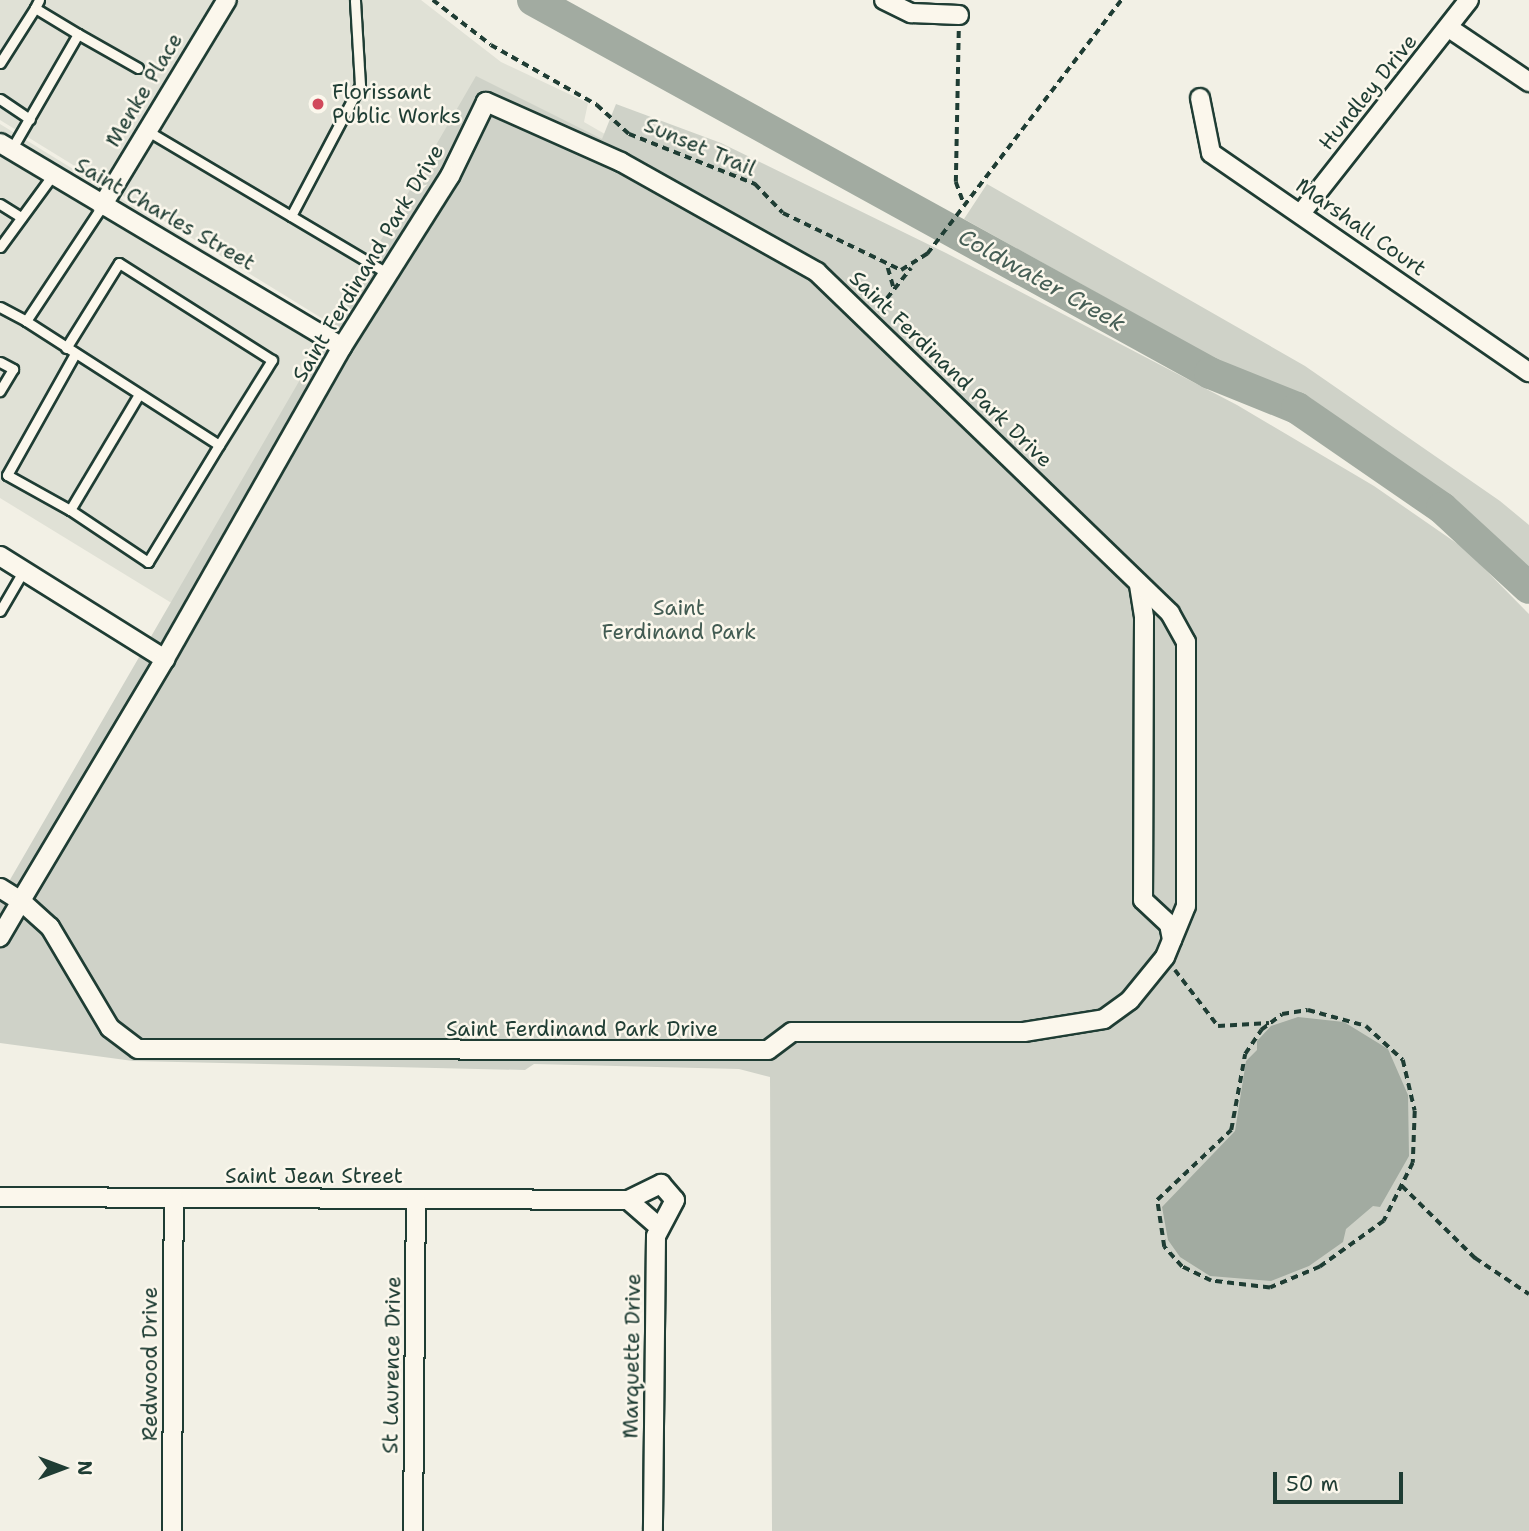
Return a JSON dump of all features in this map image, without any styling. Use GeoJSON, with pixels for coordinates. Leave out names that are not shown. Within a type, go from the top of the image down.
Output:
{"type":"FeatureCollection","features":[{"type":"Feature","properties":{"kind":"street","name":"Menke Place"},"geometry":{"type":"LineString","coordinates":[[102,206],[227,0]]}},
{"type":"Feature","properties":{"kind":"street"},"geometry":{"type":"LineString","coordinates":[[884,0],[911,13],[959,15]]}},
{"type":"Feature","properties":{"kind":"street","name":"Hundley Drive"},"geometry":{"type":"LineString","coordinates":[[1302,212],[1469,0]]}},
{"type":"Feature","properties":{"kind":"street"},"geometry":{"type":"LineString","coordinates":[[1449,28],[1529,82]]}},
{"type":"Feature","properties":{"kind":"street","name":"Marshall Court"},"geometry":{"type":"LineString","coordinates":[[1200,99],[1212,153],[1302,212],[1529,372]]}},
{"type":"Feature","properties":{"kind":"street","name":"Saint Ferdinand Park Drive"},"geometry":{"type":"LineString","coordinates":[[0,937],[21,901],[164,659],[342,347],[450,176],[486,102],[676,191],[817,272],[870,318],[1170,613],[1186,642],[1186,906],[1165,957],[1130,1000],[1104,1019],[1024,1032],[792,1032],[768,1050],[619,1054],[138,1049],[110,1028],[50,927],[21,901]]}},
{"type":"Feature","properties":{"kind":"street","name":"Saint Charles Street"},"geometry":{"type":"LineString","coordinates":[[5,147],[102,206],[140,221],[342,347]]}},
{"type":"Feature","properties":{"kind":"street"},"geometry":{"type":"LineString","coordinates":[[0,556],[164,659]]}},
{"type":"Feature","properties":{"kind":"street"},"geometry":{"type":"LineString","coordinates":[[1139,585],[1144,618],[1143,900],[1169,924],[1172,940]]}},
{"type":"Feature","properties":{"kind":"street"},"geometry":{"type":"LineString","coordinates":[[0,888],[21,901]]}},
{"type":"Feature","properties":{"kind":"street","name":"Saint Jean Street"},"geometry":{"type":"LineString","coordinates":[[0,1197],[628,1200],[650,1184],[670,1189]]}},
{"type":"Feature","properties":{"kind":"street","name":"Marquette Drive"},"geometry":{"type":"LineString","coordinates":[[653,1531],[657,1225],[672,1210],[670,1189]]}},
{"type":"Feature","properties":{"kind":"street","name":"Redwood Drive"},"geometry":{"type":"LineString","coordinates":[[172,1531],[174,1198]]}},
{"type":"Feature","properties":{"kind":"street","name":"St Laurence Drive"},"geometry":{"type":"LineString","coordinates":[[412,1531],[416,1200]]}},
{"type":"Feature","properties":{"kind":"street"},"geometry":{"type":"LineString","coordinates":[[628,1200],[657,1225]]}},
{"type":"Feature","properties":{"kind":"lane"},"geometry":{"type":"LineString","coordinates":[[291,216],[360,85],[355,0]]}},
{"type":"Feature","properties":{"kind":"lane"},"geometry":{"type":"LineString","coordinates":[[0,63],[37,4],[78,34],[138,68]]}},
{"type":"Feature","properties":{"kind":"lane"},"geometry":{"type":"LineString","coordinates":[[5,147],[30,119],[78,34]]}},
{"type":"Feature","properties":{"kind":"lane"},"geometry":{"type":"LineString","coordinates":[[0,99],[30,119]]}},
{"type":"Feature","properties":{"kind":"lane"},"geometry":{"type":"LineString","coordinates":[[146,130],[387,273]]}},
{"type":"Feature","properties":{"kind":"lane"},"geometry":{"type":"LineString","coordinates":[[0,247],[52,176]]}},
{"type":"Feature","properties":{"kind":"lane"},"geometry":{"type":"LineString","coordinates":[[0,204],[21,217]]}},
{"type":"Feature","properties":{"kind":"lane"},"geometry":{"type":"LineString","coordinates":[[26,321],[102,206]]}},
{"type":"Feature","properties":{"kind":"lane"},"geometry":{"type":"LineString","coordinates":[[120,263],[272,360],[148,562],[70,510],[7,475],[71,351],[120,263]]}},
{"type":"Feature","properties":{"kind":"lane"},"geometry":{"type":"LineString","coordinates":[[0,306],[219,445]]}},
{"type":"Feature","properties":{"kind":"lane"},"geometry":{"type":"LineString","coordinates":[[0,362],[13,369],[0,391]]}},
{"type":"Feature","properties":{"kind":"lane"},"geometry":{"type":"LineString","coordinates":[[70,510],[138,396]]}},
{"type":"Feature","properties":{"kind":"lane"},"geometry":{"type":"LineString","coordinates":[[0,611],[24,570]]}},
{"type":"Feature","properties":{"kind":"path","name":"Sunset Trail"},"geometry":{"type":"LineString","coordinates":[[433,0],[491,45],[597,106],[629,134],[754,184],[783,213],[843,238],[888,268]]}},
{"type":"Feature","properties":{"kind":"path"},"geometry":{"type":"LineString","coordinates":[[870,318],[913,266],[927,254],[1121,0]]}},
{"type":"Feature","properties":{"kind":"path"},"geometry":{"type":"LineString","coordinates":[[959,15],[956,182],[964,205]]}},
{"type":"Feature","properties":{"kind":"path"},"geometry":{"type":"LineString","coordinates":[[894,289],[888,268],[913,266]]}},
{"type":"Feature","properties":{"kind":"path"},"geometry":{"type":"LineString","coordinates":[[1165,957],[1218,1026],[1270,1023]]}},
{"type":"Feature","properties":{"kind":"path"},"geometry":{"type":"LineString","coordinates":[[1320,1012],[1342,1016],[1388,1041],[1403,1060],[1415,1111],[1413,1163],[1402,1186],[1384,1221],[1355,1246],[1270,1288],[1211,1281],[1182,1267],[1164,1247],[1157,1200],[1231,1130],[1245,1054],[1270,1023],[1282,1014],[1320,1012]]}},
{"type":"Feature","properties":{"kind":"path"},"geometry":{"type":"LineString","coordinates":[[1402,1186],[1467,1251],[1529,1294]]}},
{"type":"Feature","properties":{"kind":"shaded area"},"geometry":{"type":"Polygon","coordinates":[[[0,0],[37,0],[0,61],[0,0]]]}},
{"type":"Feature","properties":{"kind":"shaded area"},"geometry":{"type":"Polygon","coordinates":[[[41,0],[421,0],[501,62],[588,103],[584,122],[643,156],[367,346],[0,120],[0,68],[41,0]]]}},
{"type":"Feature","properties":{"kind":"shaded area"},"geometry":{"type":"Polygon","coordinates":[[[0,124],[341,334],[183,610],[0,498],[0,124]]]}},
{"type":"Feature","properties":{"kind":"shaded area"},"geometry":{"type":"Polygon","coordinates":[[[1298,1017],[1344,1022],[1388,1049],[1408,1095],[1409,1156],[1380,1207],[1373,1206],[1346,1229],[1343,1242],[1309,1266],[1271,1281],[1210,1276],[1180,1257],[1168,1240],[1162,1207],[1235,1131],[1246,1061],[1257,1050],[1257,1041],[1271,1026],[1298,1017]]]}},
{"type":"Feature","properties":{"kind":"green space","name":"Saint Ferdinand Park"},"geometry":{"type":"Polygon","coordinates":[[[476,76],[602,139],[616,104],[721,143],[946,253],[1237,405],[1374,486],[1465,549],[1529,614],[1529,1531],[772,1531],[770,1077],[739,1069],[534,1064],[525,1070],[133,1061],[0,1043],[0,897],[476,76]]]}},
{"type":"Feature","properties":{"kind":"green space"},"geometry":{"type":"Polygon","coordinates":[[[987,184],[1305,366],[1500,501],[1529,525],[1529,568],[1461,506],[1309,397],[1225,364],[964,219],[987,184]]]}},
{"type":"Feature","properties":{"kind":"waterway","name":"Coldwater Creek"},"geometry":{"type":"LineString","coordinates":[[533,0],[1210,373],[1297,408],[1442,508],[1529,588]]}},
{"type":"Feature","properties":{"kind":"place","name":"Florissant Public Works"},"geometry":{"type":"Point","coordinates":[318,104]}}]}
